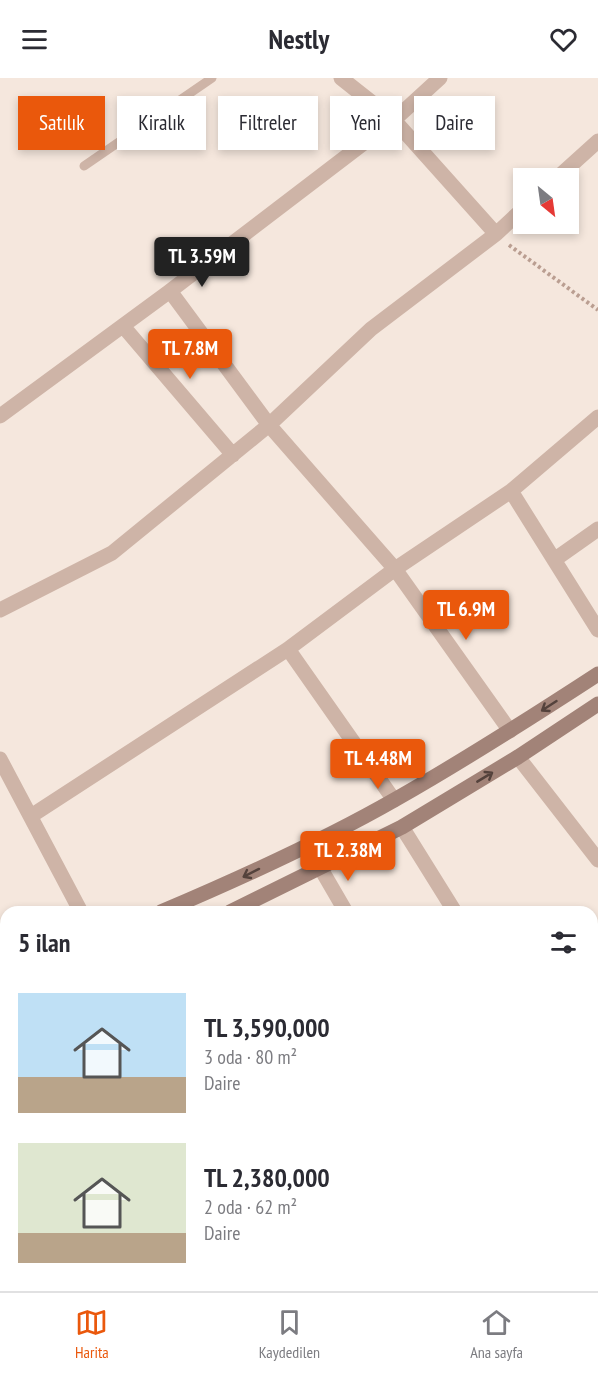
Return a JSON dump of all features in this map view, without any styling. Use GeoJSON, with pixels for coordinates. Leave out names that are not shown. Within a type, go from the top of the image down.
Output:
{"type":"FeatureCollection","features":[{"type":"Feature","properties":{"kind":"main road"},"geometry":{"type":"LineString","coordinates":[[175,906],[241,878],[394,800],[510,731],[598,674]]}},
{"type":"Feature","properties":{"kind":"main road"},"geometry":{"type":"LineString","coordinates":[[243,906],[402,827],[518,757],[598,704]]}},
{"type":"Feature","properties":{"kind":"street"},"geometry":{"type":"LineString","coordinates":[[341,78],[364,96]]}},
{"type":"Feature","properties":{"kind":"street"},"geometry":{"type":"LineString","coordinates":[[402,113],[440,78]]}},
{"type":"Feature","properties":{"kind":"street"},"geometry":{"type":"LineString","coordinates":[[402,129],[496,234]]}},
{"type":"Feature","properties":{"kind":"street"},"geometry":{"type":"LineString","coordinates":[[568,168],[598,141]]}},
{"type":"Feature","properties":{"kind":"street"},"geometry":{"type":"LineString","coordinates":[[0,416],[170,291],[355,150]]}},
{"type":"Feature","properties":{"kind":"street"},"geometry":{"type":"LineString","coordinates":[[0,610],[112,554],[269,424],[371,329],[496,234],[513,218]]}},
{"type":"Feature","properties":{"kind":"street"},"geometry":{"type":"LineString","coordinates":[[170,291],[269,424],[395,569],[510,731]]}},
{"type":"Feature","properties":{"kind":"street"},"geometry":{"type":"LineString","coordinates":[[123,326],[233,455]]}},
{"type":"Feature","properties":{"kind":"street"},"geometry":{"type":"LineString","coordinates":[[31,816],[288,649],[395,569],[511,490],[598,417]]}},
{"type":"Feature","properties":{"kind":"street"},"geometry":{"type":"LineString","coordinates":[[511,490],[598,630]]}},
{"type":"Feature","properties":{"kind":"street"},"geometry":{"type":"LineString","coordinates":[[554,560],[598,529]]}},
{"type":"Feature","properties":{"kind":"street"},"geometry":{"type":"LineString","coordinates":[[288,649],[394,800]]}},
{"type":"Feature","properties":{"kind":"street"},"geometry":{"type":"LineString","coordinates":[[518,757],[598,860]]}},
{"type":"Feature","properties":{"kind":"street"},"geometry":{"type":"LineString","coordinates":[[0,759],[78,906]]}},
{"type":"Feature","properties":{"kind":"street"},"geometry":{"type":"LineString","coordinates":[[402,827],[451,906]]}},
{"type":"Feature","properties":{"kind":"street"},"geometry":{"type":"LineString","coordinates":[[321,869],[343,906]]}},
{"type":"Feature","properties":{"kind":"lane"},"geometry":{"type":"LineString","coordinates":[[84,166],[212,78]]}},
{"type":"Feature","properties":{"kind":"path"},"geometry":{"type":"LineString","coordinates":[[496,234],[543,272],[598,310]]}}]}
